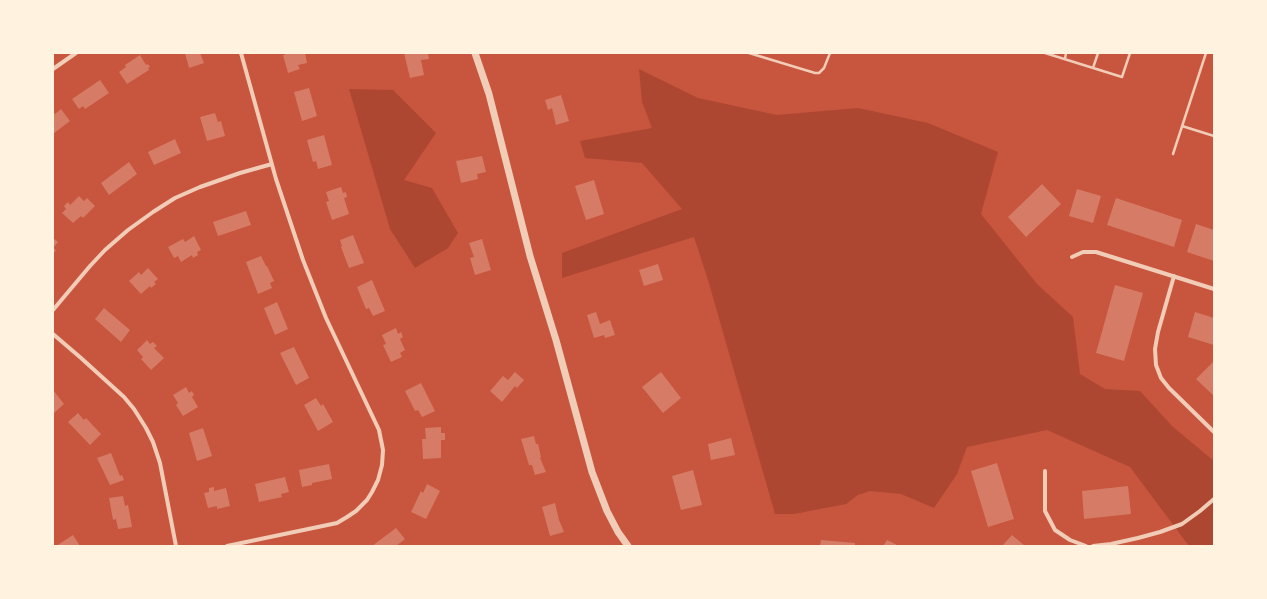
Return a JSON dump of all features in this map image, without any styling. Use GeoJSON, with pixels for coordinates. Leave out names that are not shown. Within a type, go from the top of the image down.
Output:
{"type":"FeatureCollection","features":[{"type":"Feature","properties":{"kind":"street"},"geometry":{"type":"LineString","coordinates":[[53,69],[76,53]]}},
{"type":"Feature","properties":{"kind":"street"},"geometry":{"type":"LineString","coordinates":[[227,546],[337,523],[356,510],[367,500],[378,480],[382,465],[383,450],[379,430],[326,318],[303,260],[272,164],[241,53]]}},
{"type":"Feature","properties":{"kind":"street"},"geometry":{"type":"LineString","coordinates":[[475,53],[491,101],[530,256],[556,340],[592,472],[618,532],[628,546]]}},
{"type":"Feature","properties":{"kind":"street"},"geometry":{"type":"LineString","coordinates":[[53,310],[90,266],[106,250],[128,230],[153,212],[175,198],[200,187],[272,164]]}},
{"type":"Feature","properties":{"kind":"street"},"geometry":{"type":"LineString","coordinates":[[1072,256],[1083,252],[1096,252],[1214,289]]}},
{"type":"Feature","properties":{"kind":"street"},"geometry":{"type":"LineString","coordinates":[[1174,276],[1158,332],[1155,349],[1156,365],[1161,378],[1169,388],[1214,432]]}},
{"type":"Feature","properties":{"kind":"street"},"geometry":{"type":"LineString","coordinates":[[53,334],[124,397],[134,409],[146,428],[153,442],[160,463],[176,546]]}},
{"type":"Feature","properties":{"kind":"street"},"geometry":{"type":"LineString","coordinates":[[1045,471],[1045,511],[1055,530],[1070,540],[1086,546]]}},
{"type":"Feature","properties":{"kind":"street"},"geometry":{"type":"LineString","coordinates":[[1093,546],[1111,544],[1145,536],[1182,524],[1214,499]]}},
{"type":"Feature","properties":{"kind":"lane"},"geometry":{"type":"LineString","coordinates":[[749,53],[815,73],[824,68],[830,53]]}},
{"type":"Feature","properties":{"kind":"lane"},"geometry":{"type":"LineString","coordinates":[[1045,53],[1122,78],[1130,53]]}},
{"type":"Feature","properties":{"kind":"lane"},"geometry":{"type":"LineString","coordinates":[[1064,59],[1066,53]]}},
{"type":"Feature","properties":{"kind":"lane"},"geometry":{"type":"LineString","coordinates":[[1093,68],[1098,53]]}},
{"type":"Feature","properties":{"kind":"lane"},"geometry":{"type":"LineString","coordinates":[[1173,154],[1206,53]]}},
{"type":"Feature","properties":{"kind":"lane"},"geometry":{"type":"LineString","coordinates":[[1182,126],[1214,136]]}},
{"type":"Feature","properties":{"kind":"shaded area"},"geometry":{"type":"Polygon","coordinates":[[[639,69],[698,98],[777,115],[858,108],[928,123],[998,152],[981,214],[1037,284],[1073,317],[1080,374],[1105,389],[1140,391],[1173,427],[1214,461],[1214,546],[1189,546],[1130,467],[1047,430],[967,447],[957,474],[934,508],[901,494],[870,491],[858,495],[846,504],[794,514],[775,514],[708,280],[694,237],[562,278],[562,253],[682,209],[642,163],[585,158],[580,141],[652,128],[642,102],[639,69]]]}},
{"type":"Feature","properties":{"kind":"shaded area"},"geometry":{"type":"Polygon","coordinates":[[[349,89],[393,90],[436,133],[404,180],[432,188],[458,233],[448,248],[415,268],[390,229],[349,89]]]}},
{"type":"Feature","properties":{"kind":"building"},"geometry":{"type":"Polygon","coordinates":[[[185,53],[200,53],[204,63],[189,68],[185,53]]]}},
{"type":"Feature","properties":{"kind":"building"},"geometry":{"type":"Polygon","coordinates":[[[284,53],[305,53],[307,63],[298,65],[300,69],[288,73],[283,55],[285,55],[284,53]]]}},
{"type":"Feature","properties":{"kind":"building"},"geometry":{"type":"Polygon","coordinates":[[[404,53],[428,53],[429,59],[421,60],[424,75],[410,78],[404,53]]]}},
{"type":"Feature","properties":{"kind":"building"},"geometry":{"type":"Polygon","coordinates":[[[140,55],[146,65],[148,64],[150,67],[148,68],[149,70],[127,84],[119,72],[126,67],[125,65],[140,55]]]}},
{"type":"Feature","properties":{"kind":"building"},"geometry":{"type":"Polygon","coordinates":[[[100,80],[109,93],[85,109],[83,106],[79,109],[72,99],[100,80]]]}},
{"type":"Feature","properties":{"kind":"building"},"geometry":{"type":"Polygon","coordinates":[[[309,88],[317,116],[302,121],[294,92],[309,88]]]}},
{"type":"Feature","properties":{"kind":"building"},"geometry":{"type":"Polygon","coordinates":[[[561,95],[569,121],[556,125],[552,108],[548,110],[545,100],[561,95]]]}},
{"type":"Feature","properties":{"kind":"building"},"geometry":{"type":"Polygon","coordinates":[[[61,109],[70,121],[53,134],[53,111],[55,114],[61,109]]]}},
{"type":"Feature","properties":{"kind":"building"},"geometry":{"type":"Polygon","coordinates":[[[215,113],[218,122],[221,121],[225,136],[207,141],[200,117],[215,113]]]}},
{"type":"Feature","properties":{"kind":"building"},"geometry":{"type":"Polygon","coordinates":[[[324,135],[332,165],[318,169],[316,161],[313,162],[307,140],[324,135]]]}},
{"type":"Feature","properties":{"kind":"building"},"geometry":{"type":"Polygon","coordinates":[[[175,139],[181,153],[154,165],[148,152],[175,139]]]}},
{"type":"Feature","properties":{"kind":"building"},"geometry":{"type":"Polygon","coordinates":[[[482,156],[486,172],[477,174],[478,179],[461,183],[456,161],[482,156]]]}},
{"type":"Feature","properties":{"kind":"building"},"geometry":{"type":"Polygon","coordinates":[[[129,162],[137,174],[109,195],[101,183],[129,162]]]}},
{"type":"Feature","properties":{"kind":"building"},"geometry":{"type":"Polygon","coordinates":[[[594,180],[604,214],[586,220],[575,186],[594,180]]]}},
{"type":"Feature","properties":{"kind":"building"},"geometry":{"type":"Polygon","coordinates":[[[1042,184],[1061,204],[1026,237],[1008,217],[1042,184]]]}},
{"type":"Feature","properties":{"kind":"building"},"geometry":{"type":"Polygon","coordinates":[[[341,187],[343,193],[346,192],[347,197],[344,198],[349,214],[332,220],[326,202],[329,201],[326,192],[341,187]]]}},
{"type":"Feature","properties":{"kind":"building"},"geometry":{"type":"Polygon","coordinates":[[[1077,189],[1101,196],[1093,223],[1069,216],[1077,189]]]}},
{"type":"Feature","properties":{"kind":"building"},"geometry":{"type":"Polygon","coordinates":[[[79,196],[84,201],[87,198],[95,206],[83,218],[81,216],[73,223],[62,213],[66,209],[64,206],[68,202],[70,205],[79,196]]]}},
{"type":"Feature","properties":{"kind":"building"},"geometry":{"type":"Polygon","coordinates":[[[1116,198],[1182,220],[1174,247],[1107,225],[1116,198]]]}},
{"type":"Feature","properties":{"kind":"building"},"geometry":{"type":"Polygon","coordinates":[[[246,211],[251,225],[218,236],[213,222],[246,211]]]}},
{"type":"Feature","properties":{"kind":"building"},"geometry":{"type":"Polygon","coordinates":[[[1196,224],[1214,230],[1214,261],[1187,252],[1196,224]]]}},
{"type":"Feature","properties":{"kind":"building"},"geometry":{"type":"Polygon","coordinates":[[[353,235],[364,263],[349,268],[340,240],[353,235]]]}},
{"type":"Feature","properties":{"kind":"building"},"geometry":{"type":"Polygon","coordinates":[[[194,236],[201,250],[197,252],[198,255],[193,258],[192,255],[181,262],[178,256],[174,258],[168,247],[183,239],[185,242],[194,236]]]}},
{"type":"Feature","properties":{"kind":"building"},"geometry":{"type":"Polygon","coordinates":[[[53,238],[58,242],[53,248],[53,238]]]}},
{"type":"Feature","properties":{"kind":"building"},"geometry":{"type":"Polygon","coordinates":[[[482,239],[491,270],[475,275],[470,258],[474,257],[469,243],[482,239]]]}},
{"type":"Feature","properties":{"kind":"building"},"geometry":{"type":"Polygon","coordinates":[[[261,256],[274,281],[270,283],[272,288],[258,294],[246,262],[261,256]]]}},
{"type":"Feature","properties":{"kind":"building"},"geometry":{"type":"Polygon","coordinates":[[[658,264],[663,280],[644,286],[639,270],[658,264]]]}},
{"type":"Feature","properties":{"kind":"building"},"geometry":{"type":"Polygon","coordinates":[[[148,268],[158,279],[154,282],[156,284],[151,288],[150,286],[141,294],[129,281],[139,272],[141,275],[148,268]]]}},
{"type":"Feature","properties":{"kind":"building"},"geometry":{"type":"Polygon","coordinates":[[[372,280],[385,311],[373,316],[369,308],[366,309],[357,287],[372,280]]]}},
{"type":"Feature","properties":{"kind":"building"},"geometry":{"type":"Polygon","coordinates":[[[1115,285],[1143,293],[1124,361],[1096,353],[1115,285]]]}},
{"type":"Feature","properties":{"kind":"building"},"geometry":{"type":"Polygon","coordinates":[[[277,302],[288,329],[275,335],[264,308],[277,302]]]}},
{"type":"Feature","properties":{"kind":"building"},"geometry":{"type":"Polygon","coordinates":[[[104,308],[130,330],[121,342],[95,319],[104,308]]]}},
{"type":"Feature","properties":{"kind":"building"},"geometry":{"type":"Polygon","coordinates":[[[596,312],[600,324],[610,320],[615,335],[605,338],[604,335],[594,338],[587,315],[596,312]]]}},
{"type":"Feature","properties":{"kind":"building"},"geometry":{"type":"Polygon","coordinates":[[[1195,312],[1214,318],[1214,345],[1188,337],[1195,312]]]}},
{"type":"Feature","properties":{"kind":"building"},"geometry":{"type":"Polygon","coordinates":[[[396,328],[398,334],[401,332],[403,337],[400,339],[405,350],[400,353],[402,357],[391,362],[383,345],[386,344],[382,335],[396,328]]]}},
{"type":"Feature","properties":{"kind":"building"},"geometry":{"type":"Polygon","coordinates":[[[147,340],[150,344],[153,342],[157,346],[154,348],[164,358],[151,370],[141,359],[143,357],[137,350],[147,340]]]}},
{"type":"Feature","properties":{"kind":"building"},"geometry":{"type":"Polygon","coordinates":[[[294,347],[309,378],[296,385],[280,353],[294,347]]]}},
{"type":"Feature","properties":{"kind":"building"},"geometry":{"type":"Polygon","coordinates":[[[1214,361],[1214,396],[1196,379],[1214,361]]]}},
{"type":"Feature","properties":{"kind":"building"},"geometry":{"type":"Polygon","coordinates":[[[515,372],[524,380],[517,388],[515,386],[502,402],[490,391],[503,376],[508,380],[515,372]]]}},
{"type":"Feature","properties":{"kind":"building"},"geometry":{"type":"Polygon","coordinates":[[[661,372],[681,398],[663,413],[642,387],[661,372]]]}},
{"type":"Feature","properties":{"kind":"building"},"geometry":{"type":"Polygon","coordinates":[[[421,383],[435,411],[422,417],[418,410],[415,411],[405,391],[421,383]]]}},
{"type":"Feature","properties":{"kind":"building"},"geometry":{"type":"Polygon","coordinates":[[[186,387],[189,393],[192,391],[194,395],[192,397],[198,407],[183,416],[176,405],[178,403],[173,395],[186,387]]]}},
{"type":"Feature","properties":{"kind":"building"},"geometry":{"type":"Polygon","coordinates":[[[53,390],[64,404],[53,414],[53,390]]]}},
{"type":"Feature","properties":{"kind":"building"},"geometry":{"type":"Polygon","coordinates":[[[316,398],[321,406],[323,404],[333,422],[318,431],[304,405],[316,398]]]}},
{"type":"Feature","properties":{"kind":"building"},"geometry":{"type":"Polygon","coordinates":[[[78,413],[84,420],[86,418],[101,434],[90,445],[68,422],[78,413]]]}},
{"type":"Feature","properties":{"kind":"building"},"geometry":{"type":"Polygon","coordinates":[[[441,427],[441,433],[445,433],[445,440],[441,440],[441,458],[423,459],[422,439],[426,439],[425,428],[441,427]]]}},
{"type":"Feature","properties":{"kind":"building"},"geometry":{"type":"Polygon","coordinates":[[[203,428],[212,456],[197,461],[189,433],[203,428]]]}},
{"type":"Feature","properties":{"kind":"building"},"geometry":{"type":"Polygon","coordinates":[[[534,436],[536,444],[538,444],[540,458],[546,472],[535,475],[532,465],[529,465],[521,439],[534,436]]]}},
{"type":"Feature","properties":{"kind":"building"},"geometry":{"type":"Polygon","coordinates":[[[731,438],[735,455],[711,460],[708,444],[731,438]]]}},
{"type":"Feature","properties":{"kind":"building"},"geometry":{"type":"Polygon","coordinates":[[[111,453],[120,476],[122,475],[124,480],[110,485],[97,458],[111,453]]]}},
{"type":"Feature","properties":{"kind":"building"},"geometry":{"type":"Polygon","coordinates":[[[997,463],[1014,519],[988,527],[971,471],[997,463]]]}},
{"type":"Feature","properties":{"kind":"building"},"geometry":{"type":"Polygon","coordinates":[[[329,464],[332,479],[312,483],[312,485],[302,487],[299,470],[329,464]]]}},
{"type":"Feature","properties":{"kind":"building"},"geometry":{"type":"Polygon","coordinates":[[[693,470],[702,505],[681,510],[672,476],[693,470]]]}},
{"type":"Feature","properties":{"kind":"building"},"geometry":{"type":"Polygon","coordinates":[[[285,477],[289,492],[281,494],[282,497],[259,502],[255,484],[285,477]]]}},
{"type":"Feature","properties":{"kind":"building"},"geometry":{"type":"Polygon","coordinates":[[[427,484],[440,491],[426,519],[411,512],[421,491],[423,493],[427,484]]]}},
{"type":"Feature","properties":{"kind":"building"},"geometry":{"type":"Polygon","coordinates":[[[1128,486],[1131,514],[1084,519],[1082,491],[1128,486]]]}},
{"type":"Feature","properties":{"kind":"building"},"geometry":{"type":"Polygon","coordinates":[[[214,487],[214,491],[226,488],[230,506],[217,509],[217,506],[208,508],[204,493],[209,492],[209,488],[214,487]]]}},
{"type":"Feature","properties":{"kind":"building"},"geometry":{"type":"Polygon","coordinates":[[[123,496],[125,506],[128,505],[132,527],[118,529],[116,519],[113,520],[109,498],[123,496]]]}},
{"type":"Feature","properties":{"kind":"building"},"geometry":{"type":"Polygon","coordinates":[[[555,503],[559,520],[564,532],[550,536],[542,507],[555,503]]]}},
{"type":"Feature","properties":{"kind":"building"},"geometry":{"type":"Polygon","coordinates":[[[396,528],[405,539],[396,546],[372,546],[396,528]]]}},
{"type":"Feature","properties":{"kind":"building"},"geometry":{"type":"Polygon","coordinates":[[[73,535],[80,546],[56,546],[73,535]]]}},
{"type":"Feature","properties":{"kind":"building"},"geometry":{"type":"Polygon","coordinates":[[[1012,535],[1025,546],[1002,546],[1012,535]]]}},
{"type":"Feature","properties":{"kind":"building"},"geometry":{"type":"Polygon","coordinates":[[[821,540],[855,543],[855,546],[820,546],[821,540]]]}},
{"type":"Feature","properties":{"kind":"building"},"geometry":{"type":"Polygon","coordinates":[[[887,540],[899,546],[883,546],[887,540]]]}}]}
